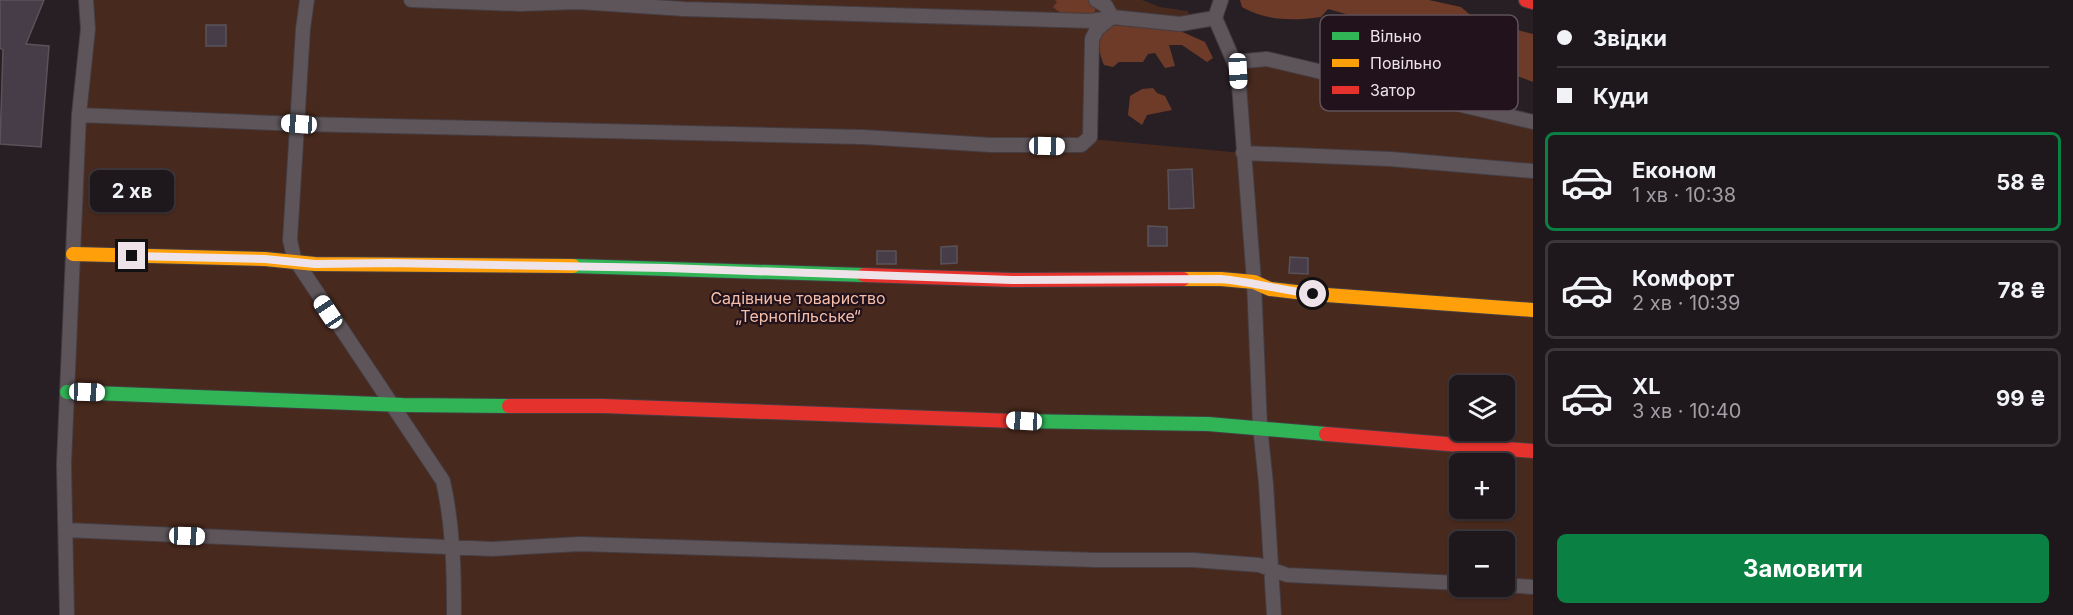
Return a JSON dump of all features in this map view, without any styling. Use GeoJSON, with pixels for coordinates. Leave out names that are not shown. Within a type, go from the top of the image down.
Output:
{"type":"FeatureCollection","features":[{"type":"Feature","properties":{"kind":"main road"},"geometry":{"type":"LineString","coordinates":[[1526,0],[1533,2]]}},
{"type":"Feature","properties":{"kind":"main road"},"geometry":{"type":"LineString","coordinates":[[73,254],[315,264],[390,263],[666,268],[1023,280],[1221,279],[1254,282],[1270,289],[1313,294],[1533,310]]}},
{"type":"Feature","properties":{"kind":"main road"},"geometry":{"type":"LineString","coordinates":[[67,392],[391,404],[720,409],[1024,421],[1260,426],[1533,451]]}},
{"type":"Feature","properties":{"kind":"street"},"geometry":{"type":"LineString","coordinates":[[67,615],[64,464],[79,115],[88,28],[86,0]]}},
{"type":"Feature","properties":{"kind":"street"},"geometry":{"type":"LineString","coordinates":[[307,0],[303,29],[299,124],[290,240],[296,262],[443,481],[449,507],[452,546],[453,615]]}},
{"type":"Feature","properties":{"kind":"street"},"geometry":{"type":"LineString","coordinates":[[411,0],[579,2],[684,9],[1090,21],[1112,17],[1180,24],[1215,18]]}},
{"type":"Feature","properties":{"kind":"street"},"geometry":{"type":"LineString","coordinates":[[1096,0],[1106,6],[1112,17]]}},
{"type":"Feature","properties":{"kind":"street"},"geometry":{"type":"LineString","coordinates":[[1221,0],[1215,18],[1238,71],[1254,282],[1260,426],[1275,615]]}},
{"type":"Feature","properties":{"kind":"street"},"geometry":{"type":"LineString","coordinates":[[79,115],[299,124],[863,137],[991,145],[1081,145],[1090,137],[1092,118],[1092,39],[1097,29],[1112,17]]}},
{"type":"Feature","properties":{"kind":"street"},"geometry":{"type":"LineString","coordinates":[[1234,62],[1267,59],[1320,72]]}},
{"type":"Feature","properties":{"kind":"street"},"geometry":{"type":"LineString","coordinates":[[1487,111],[1533,122]]}},
{"type":"Feature","properties":{"kind":"street"},"geometry":{"type":"LineString","coordinates":[[1244,153],[1390,159],[1533,171]]}},
{"type":"Feature","properties":{"kind":"street"},"geometry":{"type":"LineString","coordinates":[[66,530],[492,549],[580,544],[1097,560],[1193,560],[1259,565],[1287,575],[1449,582]]}},
{"type":"Feature","properties":{"kind":"street"},"geometry":{"type":"LineString","coordinates":[[1515,586],[1533,587]]}},
{"type":"Feature","properties":{"kind":"green space","name":"Садівниче товариство „Тернопільське“"},"geometry":{"type":"Polygon","coordinates":[[[86,0],[1096,0],[1106,6],[1097,29],[1090,139],[1243,153],[1238,71],[1254,59],[1320,74],[1320,111],[1484,111],[1533,122],[1533,615],[67,615],[66,515],[86,0]]]}},
{"type":"Feature","properties":{"kind":"green space"},"geometry":{"type":"Polygon","coordinates":[[[1101,0],[1142,0],[1160,7],[1188,11],[1189,14],[1176,22],[1125,16],[1101,0]]]}},
{"type":"Feature","properties":{"kind":"shaded area"},"geometry":{"type":"Polygon","coordinates":[[[1055,0],[1091,0],[1096,7],[1094,15],[1063,15],[1053,7],[1057,2],[1055,0]]]}},
{"type":"Feature","properties":{"kind":"shaded area"},"geometry":{"type":"Polygon","coordinates":[[[1240,0],[1429,0],[1461,7],[1470,15],[1350,15],[1328,9],[1320,17],[1290,19],[1261,15],[1242,7],[1240,0]]]}},
{"type":"Feature","properties":{"kind":"shaded area"},"geometry":{"type":"Polygon","coordinates":[[[1114,25],[1178,30],[1205,42],[1213,58],[1207,62],[1182,45],[1169,45],[1175,66],[1165,68],[1155,53],[1148,54],[1143,62],[1119,62],[1113,67],[1104,65],[1100,51],[1101,37],[1105,27],[1114,25]]]}},
{"type":"Feature","properties":{"kind":"shaded area"},"geometry":{"type":"Polygon","coordinates":[[[1518,30],[1533,34],[1533,82],[1518,76],[1518,30]]]}},
{"type":"Feature","properties":{"kind":"shaded area"},"geometry":{"type":"Polygon","coordinates":[[[1153,88],[1157,93],[1165,96],[1172,110],[1147,115],[1142,125],[1128,115],[1130,96],[1142,89],[1153,88]]]}},
{"type":"Feature","properties":{"kind":"building"},"geometry":{"type":"Polygon","coordinates":[[[0,0],[44,0],[26,44],[49,46],[41,147],[0,144],[3,50],[0,48],[0,0]]]}},
{"type":"Feature","properties":{"kind":"building"},"geometry":{"type":"Polygon","coordinates":[[[206,25],[226,25],[226,46],[206,46],[206,25]]]}},
{"type":"Feature","properties":{"kind":"building"},"geometry":{"type":"Polygon","coordinates":[[[1192,169],[1194,208],[1169,209],[1168,170],[1192,169]]]}},
{"type":"Feature","properties":{"kind":"building"},"geometry":{"type":"Polygon","coordinates":[[[1148,226],[1167,227],[1167,246],[1148,246],[1148,226]]]}},
{"type":"Feature","properties":{"kind":"building"},"geometry":{"type":"Polygon","coordinates":[[[957,246],[957,263],[941,264],[941,247],[957,246]]]}},
{"type":"Feature","properties":{"kind":"building"},"geometry":{"type":"Polygon","coordinates":[[[877,251],[896,251],[896,264],[877,264],[877,251]]]}},
{"type":"Feature","properties":{"kind":"building"},"geometry":{"type":"Polygon","coordinates":[[[1290,257],[1308,258],[1308,274],[1289,273],[1290,257]]]}},
{"type":"Feature","properties":{"kind":"traffic: fast"},"geometry":{"type":"LineString","coordinates":[[573,266],[864,275]]}},
{"type":"Feature","properties":{"kind":"traffic: fast"},"geometry":{"type":"LineString","coordinates":[[67,392],[403,405],[509,406]]}},
{"type":"Feature","properties":{"kind":"traffic: fast"},"geometry":{"type":"LineString","coordinates":[[1014,421],[1208,424],[1326,434]]}},
{"type":"Feature","properties":{"kind":"traffic: slow"},"geometry":{"type":"LineString","coordinates":[[73,254],[265,259],[315,264],[573,266]]}},
{"type":"Feature","properties":{"kind":"traffic: slow"},"geometry":{"type":"LineString","coordinates":[[1183,279],[1254,282],[1270,289],[1313,294],[1533,310]]}},
{"type":"Feature","properties":{"kind":"traffic: jam"},"geometry":{"type":"LineString","coordinates":[[1526,0],[1533,2]]}},
{"type":"Feature","properties":{"kind":"traffic: jam"},"geometry":{"type":"LineString","coordinates":[[864,275],[1012,280],[1183,279]]}},
{"type":"Feature","properties":{"kind":"traffic: jam"},"geometry":{"type":"LineString","coordinates":[[509,406],[603,406],[1014,421]]}},
{"type":"Feature","properties":{"kind":"traffic: jam"},"geometry":{"type":"LineString","coordinates":[[1326,434],[1533,451]]}},
{"type":"Feature","properties":{"kind":"route"},"geometry":{"type":"LineString","coordinates":[[132,256],[265,259],[315,264],[390,263],[666,268],[1012,280],[1221,279],[1254,282],[1270,289],[1313,294]]}}]}
